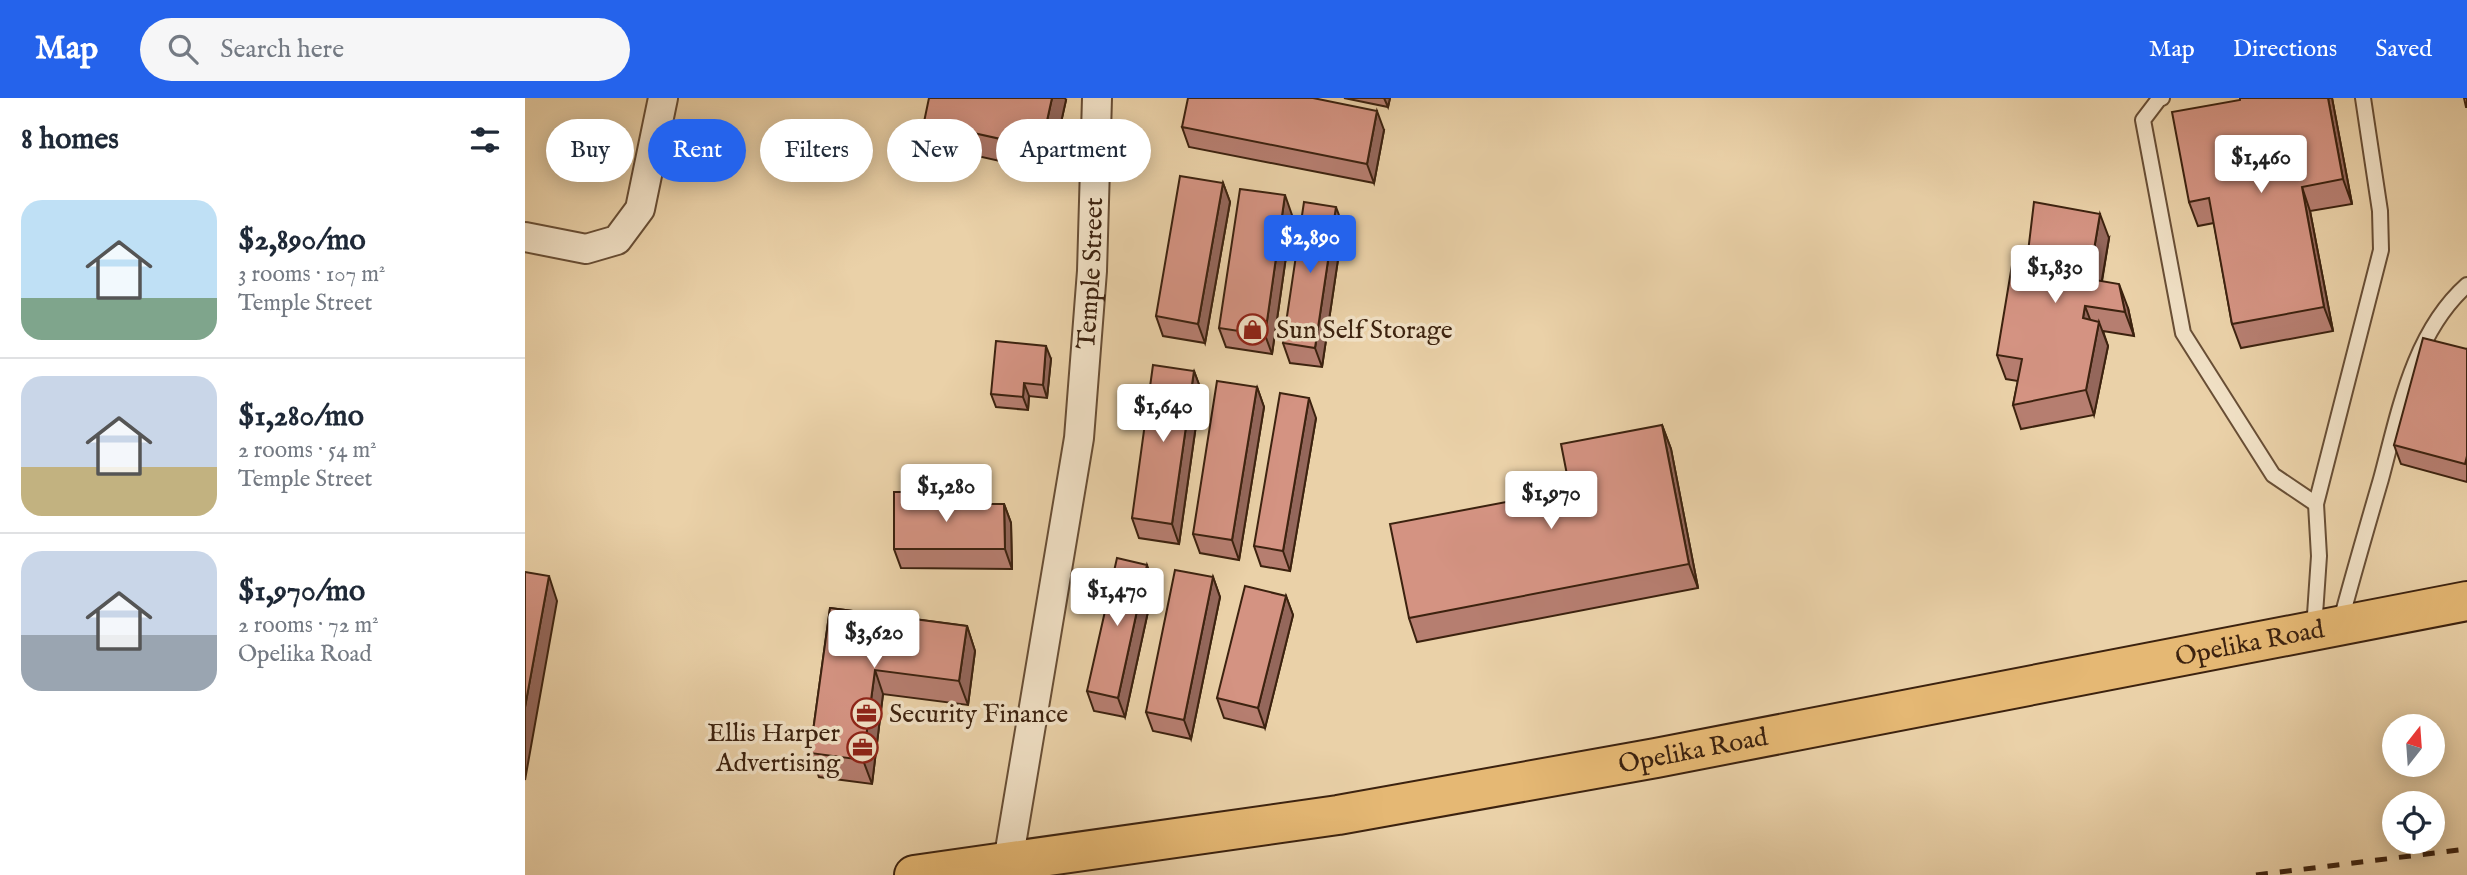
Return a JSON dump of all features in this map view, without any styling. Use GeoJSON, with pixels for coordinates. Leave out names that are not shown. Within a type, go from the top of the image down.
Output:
{"type":"FeatureCollection","features":[{"type":"Feature","properties":{"kind":"main road","name":"Opelika Road"},"geometry":{"type":"LineString","coordinates":[[914,875],[1338,815],[1656,758],[2467,601]]}},
{"type":"Feature","properties":{"kind":"street"},"geometry":{"type":"LineString","coordinates":[[525,237],[586,249],[617,240],[640,209],[663,98]]}},
{"type":"Feature","properties":{"kind":"street","name":"Temple Street"},"geometry":{"type":"LineString","coordinates":[[1008,862],[1079,438],[1092,271],[1097,98]]}},
{"type":"Feature","properties":{"kind":"lane"},"geometry":{"type":"LineString","coordinates":[[2162,98],[2143,120],[2183,333],[2273,475],[2316,504]]}},
{"type":"Feature","properties":{"kind":"lane"},"geometry":{"type":"LineString","coordinates":[[2326,628],[2316,504],[2381,250],[2380,211],[2363,98]]}},
{"type":"Feature","properties":{"kind":"lane"},"geometry":{"type":"LineString","coordinates":[[2326,628],[2403,397],[2428,334],[2451,300],[2467,285]]}},
{"type":"Feature","properties":{"kind":"building"},"geometry":{"type":"Polygon","coordinates":[[[929,98],[1052,98],[1047,119],[996,119],[996,138],[982,135],[982,119],[925,119],[929,98]]]}},
{"type":"Feature","properties":{"kind":"building"},"geometry":{"type":"Polygon","coordinates":[[[1188,98],[1313,98],[1377,111],[1367,164],[1182,127],[1188,98]]]}},
{"type":"Feature","properties":{"kind":"building"},"geometry":{"type":"Polygon","coordinates":[[[2240,98],[2328,98],[2343,179],[2302,187],[2324,307],[2232,324],[2209,198],[2189,202],[2172,112],[2240,98]]]}},
{"type":"Feature","properties":{"kind":"building"},"geometry":{"type":"Polygon","coordinates":[[[1180,176],[1223,183],[1198,324],[1156,316],[1180,176]]]}},
{"type":"Feature","properties":{"kind":"building"},"geometry":{"type":"Polygon","coordinates":[[[1240,189],[1285,195],[1265,335],[1219,328],[1240,189]]]}},
{"type":"Feature","properties":{"kind":"building"},"geometry":{"type":"Polygon","coordinates":[[[1304,202],[1336,207],[1315,348],[1283,343],[1304,202]]]}},
{"type":"Feature","properties":{"kind":"building"},"geometry":{"type":"Polygon","coordinates":[[[2034,202],[2100,214],[2089,279],[2119,284],[2125,312],[2085,306],[2083,318],[2099,322],[2086,390],[2013,405],[2022,359],[1997,355],[2012,265],[2026,269],[2034,202]]]}},
{"type":"Feature","properties":{"kind":"building"},"geometry":{"type":"Polygon","coordinates":[[[2423,338],[2467,349],[2465,464],[2394,445],[2423,338]]]}},
{"type":"Feature","properties":{"kind":"building"},"geometry":{"type":"Polygon","coordinates":[[[996,341],[1046,346],[1043,385],[1024,383],[1023,397],[991,394],[996,341]]]}},
{"type":"Feature","properties":{"kind":"building"},"geometry":{"type":"Polygon","coordinates":[[[1153,365],[1194,371],[1172,524],[1132,518],[1153,365]]]}},
{"type":"Feature","properties":{"kind":"building"},"geometry":{"type":"Polygon","coordinates":[[[1217,381],[1257,387],[1232,540],[1193,534],[1217,381]]]}},
{"type":"Feature","properties":{"kind":"building"},"geometry":{"type":"Polygon","coordinates":[[[1280,393],[1309,398],[1283,551],[1254,546],[1280,393]]]}},
{"type":"Feature","properties":{"kind":"building"},"geometry":{"type":"Polygon","coordinates":[[[1662,425],[1689,564],[1409,618],[1390,524],[1570,490],[1561,444],[1662,425]]]}},
{"type":"Feature","properties":{"kind":"building"},"geometry":{"type":"Polygon","coordinates":[[[894,492],[926,492],[926,504],[1004,504],[1005,549],[894,549],[894,492]]]}},
{"type":"Feature","properties":{"kind":"building"},"geometry":{"type":"Polygon","coordinates":[[[1117,558],[1147,565],[1118,698],[1087,691],[1117,558]]]}},
{"type":"Feature","properties":{"kind":"building"},"geometry":{"type":"Polygon","coordinates":[[[1175,570],[1213,577],[1184,720],[1146,712],[1175,570]]]}},
{"type":"Feature","properties":{"kind":"building"},"geometry":{"type":"Polygon","coordinates":[[[525,572],[549,576],[525,707],[525,572]]]}},
{"type":"Feature","properties":{"kind":"building"},"geometry":{"type":"Polygon","coordinates":[[[1245,586],[1286,596],[1258,708],[1217,698],[1245,586]]]}},
{"type":"Feature","properties":{"kind":"building"},"geometry":{"type":"Polygon","coordinates":[[[830,608],[967,626],[959,681],[875,670],[863,760],[810,753],[830,608]]]}},
{"type":"Feature","properties":{"kind":"railway"},"geometry":{"type":"LineString","coordinates":[[2256,875],[2467,849]]}},
{"type":"Feature","properties":{"kind":"place","name":"Sun Self Storage"},"geometry":{"type":"Point","coordinates":[1253,330]}},
{"type":"Feature","properties":{"kind":"place","name":"Security Finance"},"geometry":{"type":"Point","coordinates":[866,714]}},
{"type":"Feature","properties":{"kind":"place","name":"Ellis Harper Advertising"},"geometry":{"type":"Point","coordinates":[863,748]}}]}
